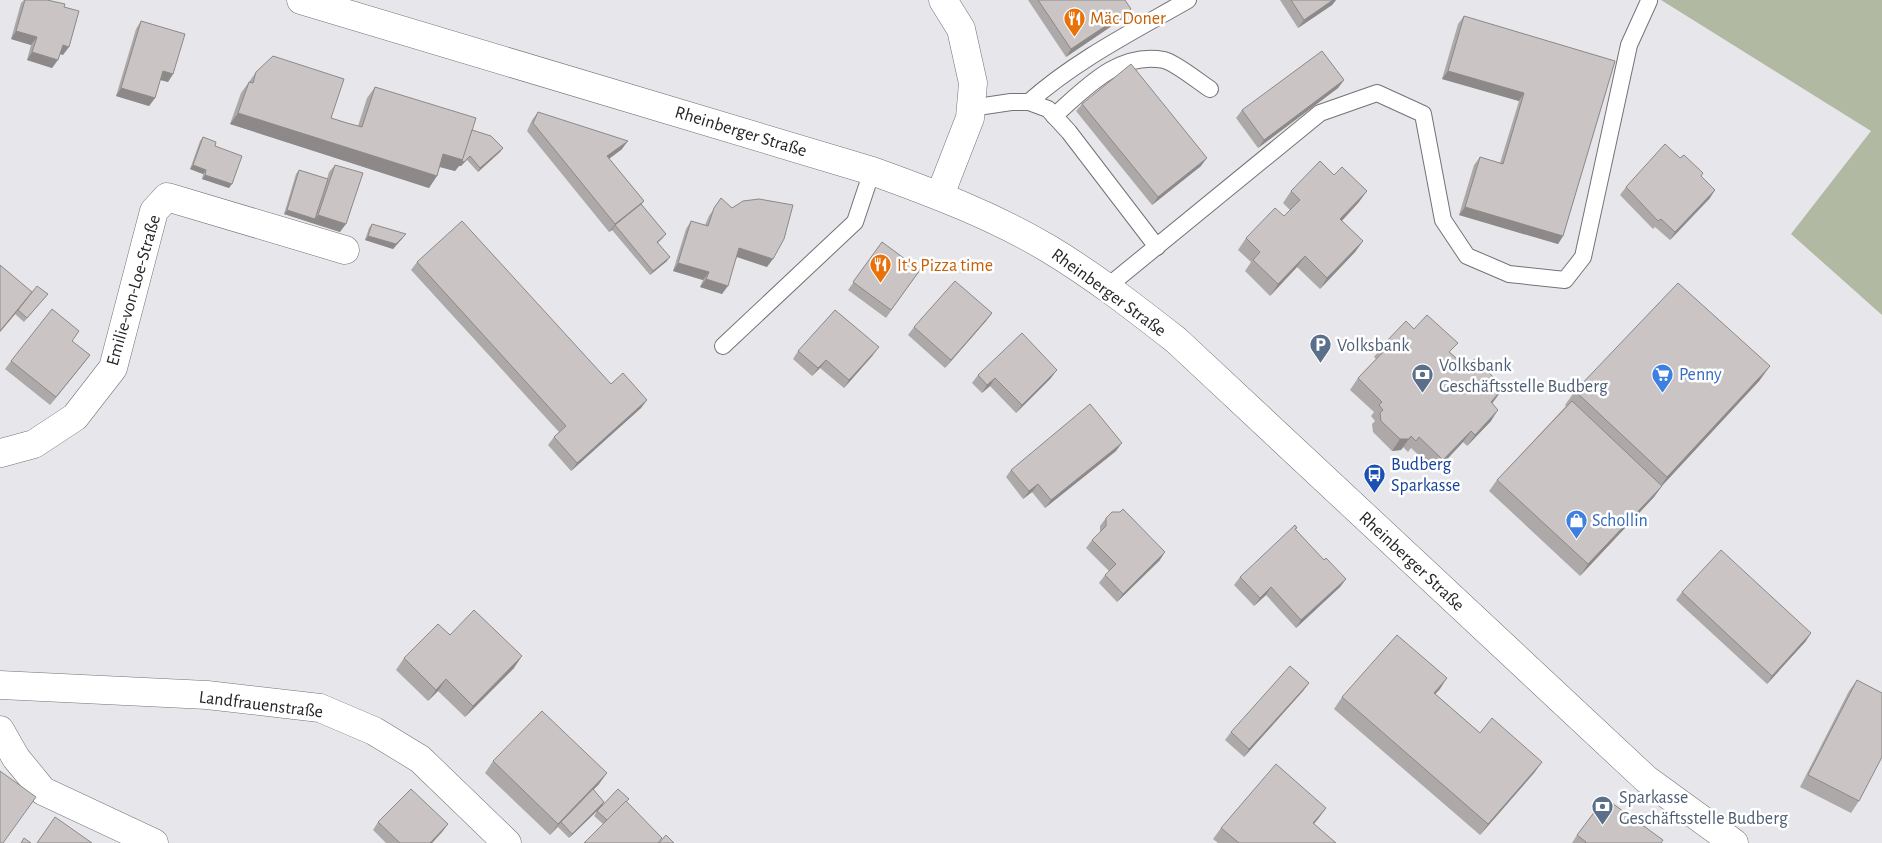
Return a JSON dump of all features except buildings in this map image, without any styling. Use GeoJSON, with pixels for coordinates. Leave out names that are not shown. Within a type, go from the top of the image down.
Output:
{"type":"FeatureCollection","features":[{"type":"Feature","properties":{"kind":"main road","name":"Rheinberger Straße"},"geometry":{"type":"LineString","coordinates":[[302,0],[872,171],[940,195],[1049,249],[1107,287],[1176,340],[1646,779],[1734,843]]}},
{"type":"Feature","properties":{"kind":"main road"},"geometry":{"type":"LineString","coordinates":[[940,195],[970,118],[973,83],[960,29],[943,0]]}},
{"type":"Feature","properties":{"kind":"main road","name":"Emilie-von-Loe-Straße"},"geometry":{"type":"LineString","coordinates":[[0,455],[34,444],[75,417],[113,368],[154,211],[167,197],[345,250]]}},
{"type":"Feature","properties":{"kind":"main road","name":"Landfrauenstraße"},"geometry":{"type":"LineString","coordinates":[[0,685],[207,695],[320,708],[374,731],[420,759],[507,843]]}},
{"type":"Feature","properties":{"kind":"main road"},"geometry":{"type":"LineString","coordinates":[[0,730],[16,758],[43,791],[154,843]]}},
{"type":"Feature","properties":{"kind":"lane"},"geometry":{"type":"LineString","coordinates":[[1029,102],[1047,86],[1085,60],[1188,0]]}},
{"type":"Feature","properties":{"kind":"lane"},"geometry":{"type":"LineString","coordinates":[[1107,287],[1320,113],[1377,93],[1423,114],[1443,220],[1467,256],[1509,274],[1565,280],[1583,257],[1629,45],[1649,1]]}},
{"type":"Feature","properties":{"kind":"lane"},"geometry":{"type":"LineString","coordinates":[[1054,116],[1095,80],[1117,66],[1138,59],[1166,60],[1210,89]]}},
{"type":"Feature","properties":{"kind":"lane"},"geometry":{"type":"LineString","coordinates":[[971,108],[1010,102],[1029,102],[1048,109],[1157,247]]}},
{"type":"Feature","properties":{"kind":"lane"},"geometry":{"type":"LineString","coordinates":[[723,346],[855,222],[872,171]]}},
{"type":"Feature","properties":{"kind":"green space"},"geometry":{"type":"Polygon","coordinates":[[[1661,0],[1882,0],[1882,315],[1791,234],[1871,131],[1661,0]]]}},
{"type":"Feature","properties":{"kind":"place","name":"Mäc Doner"},"geometry":{"type":"Point","coordinates":[1074,37]}},
{"type":"Feature","properties":{"kind":"place","name":"It's Pizza time"},"geometry":{"type":"Point","coordinates":[881,284]}},
{"type":"Feature","properties":{"kind":"place","name":"Volksbank"},"geometry":{"type":"Point","coordinates":[1321,364]}},
{"type":"Feature","properties":{"kind":"place","name":"Penny"},"geometry":{"type":"Point","coordinates":[1663,393]}},
{"type":"Feature","properties":{"kind":"place","name":"Volksbank Geschäftsstelle Budberg"},"geometry":{"type":"Point","coordinates":[1423,394]}},
{"type":"Feature","properties":{"kind":"place","name":"Budberg Sparkasse"},"geometry":{"type":"Point","coordinates":[1375,493]}},
{"type":"Feature","properties":{"kind":"place","name":"Schollin"},"geometry":{"type":"Point","coordinates":[1576,539]}},
{"type":"Feature","properties":{"kind":"place","name":"Sparkasse Geschäftsstelle Budberg"},"geometry":{"type":"Point","coordinates":[1603,826]}}]}
